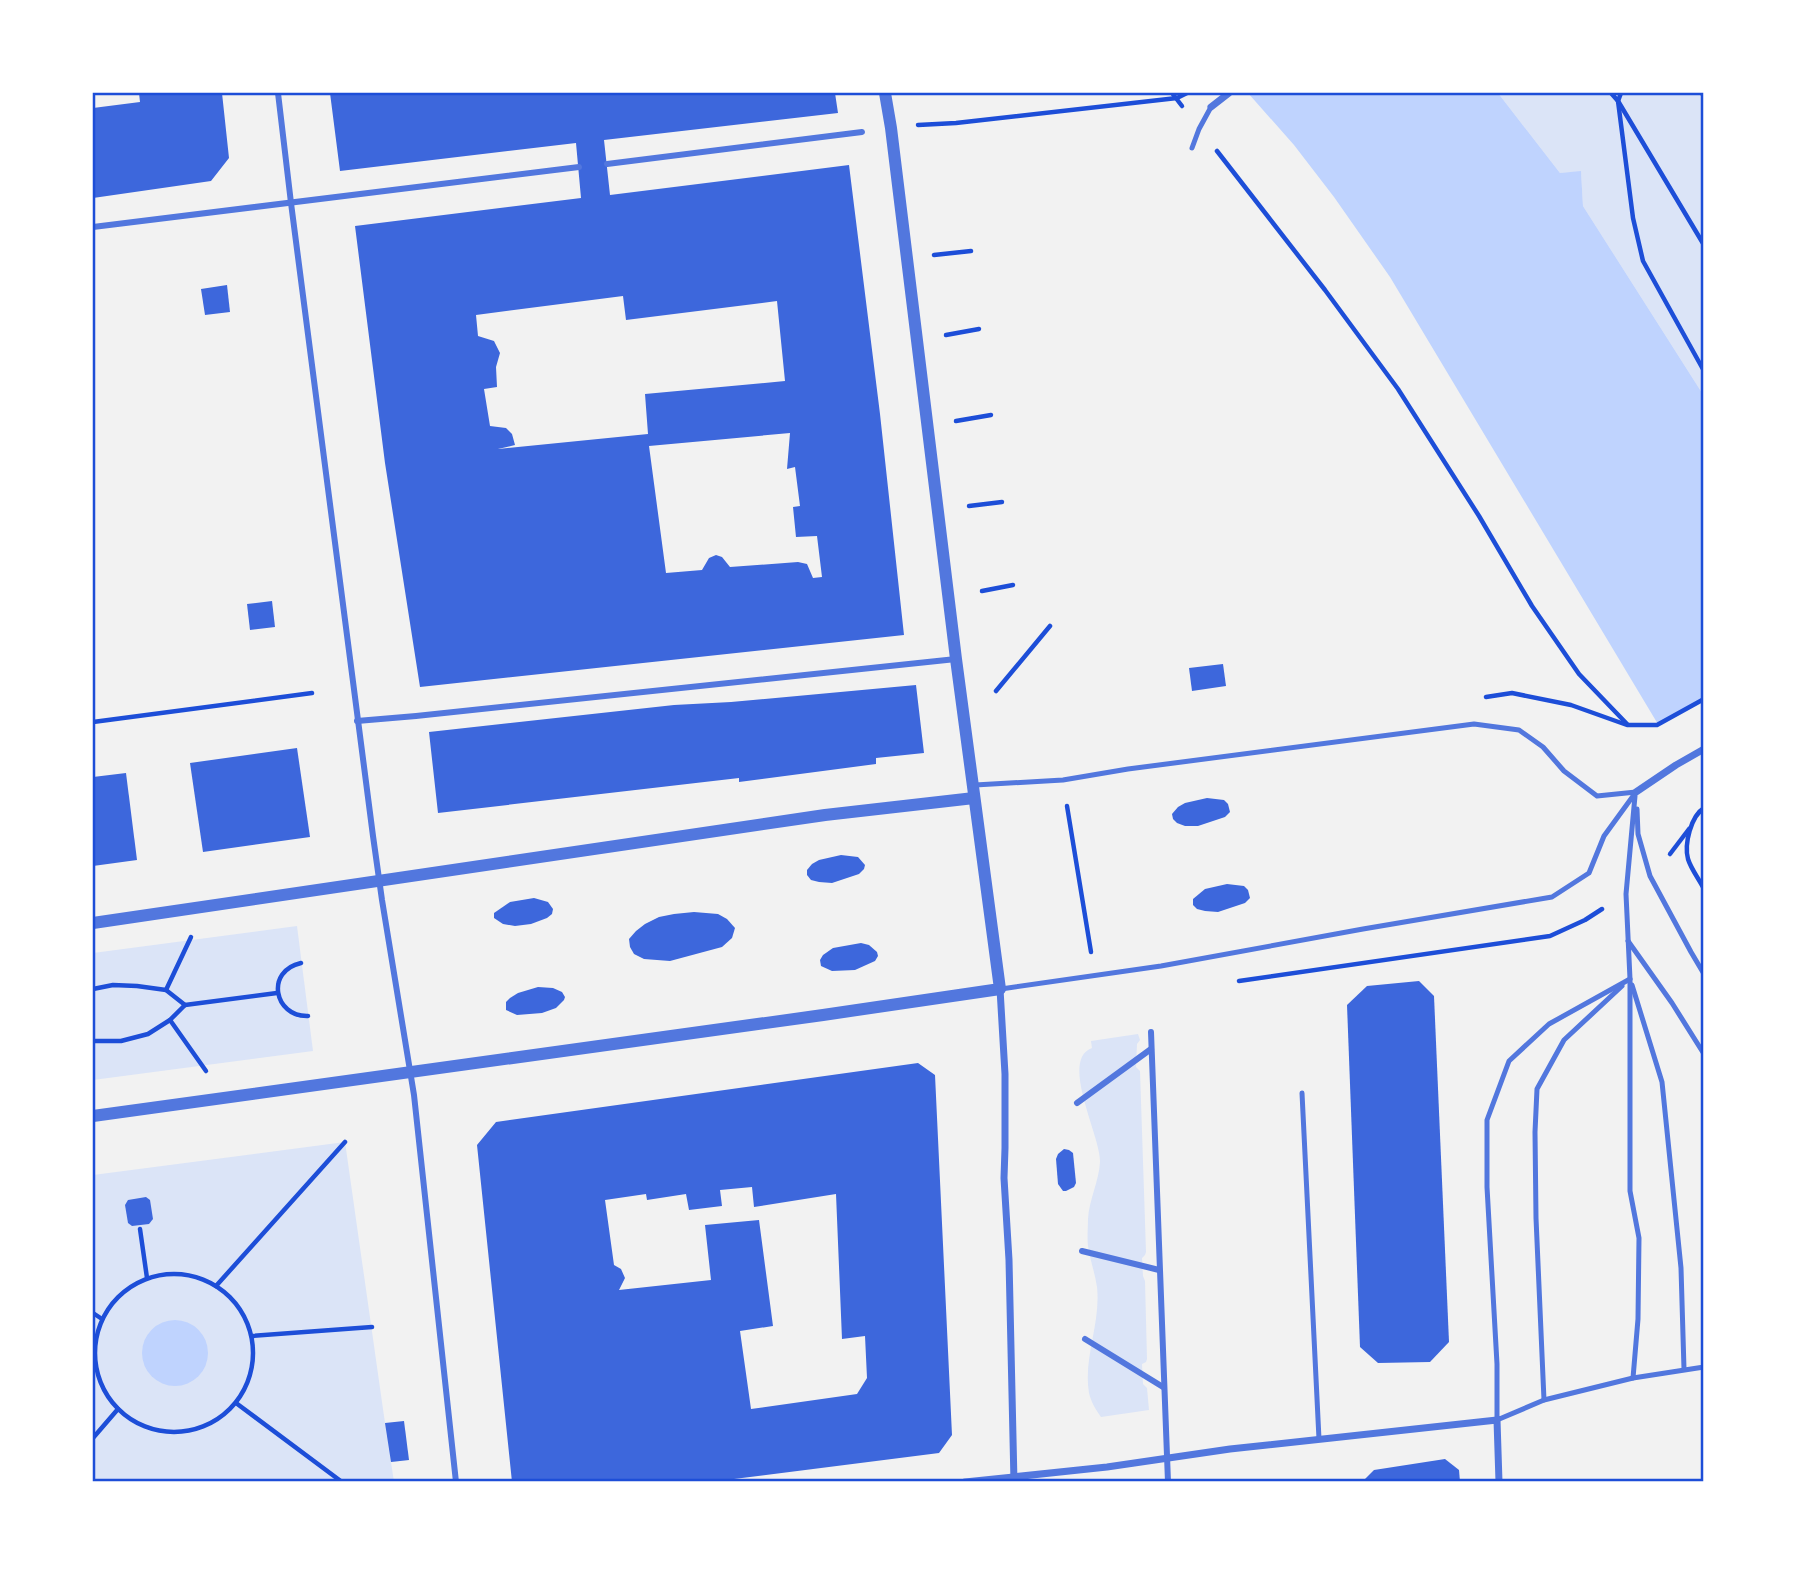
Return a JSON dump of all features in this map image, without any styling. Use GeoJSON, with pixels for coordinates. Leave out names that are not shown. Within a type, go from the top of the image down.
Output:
{"type":"FeatureCollection","features":[{"type":"Feature","properties":{"kind":"street"},"geometry":{"type":"LineString","coordinates":[[278,93],[379,880],[414,1095],[456,1482]]}},
{"type":"Feature","properties":{"kind":"street"},"geometry":{"type":"LineString","coordinates":[[885,93],[1000,989],[1005,1074],[1004,1178],[1009,1260],[1014,1480]]}},
{"type":"Feature","properties":{"kind":"street"},"geometry":{"type":"LineString","coordinates":[[1211,107],[1229,93]]}},
{"type":"Feature","properties":{"kind":"street"},"geometry":{"type":"LineString","coordinates":[[607,164],[862,132]]}},
{"type":"Feature","properties":{"kind":"street"},"geometry":{"type":"LineString","coordinates":[[93,227],[579,167]]}},
{"type":"Feature","properties":{"kind":"street"},"geometry":{"type":"LineString","coordinates":[[358,721],[956,659]]}},
{"type":"Feature","properties":{"kind":"street"},"geometry":{"type":"LineString","coordinates":[[1636,792],[1704,749]]}},
{"type":"Feature","properties":{"kind":"street"},"geometry":{"type":"LineString","coordinates":[[93,923],[973,791]]}},
{"type":"Feature","properties":{"kind":"street"},"geometry":{"type":"LineString","coordinates":[[98,1115],[1000,989]]}},
{"type":"Feature","properties":{"kind":"street"},"geometry":{"type":"LineString","coordinates":[[1151,1032],[1168,1482]]}},
{"type":"Feature","properties":{"kind":"street"},"geometry":{"type":"LineString","coordinates":[[1077,1103],[1151,1049]]}},
{"type":"Feature","properties":{"kind":"street"},"geometry":{"type":"LineString","coordinates":[[1082,1251],[1159,1270]]}},
{"type":"Feature","properties":{"kind":"street"},"geometry":{"type":"LineString","coordinates":[[1085,1339],[1163,1387]]}},
{"type":"Feature","properties":{"kind":"street"},"geometry":{"type":"LineString","coordinates":[[965,1482],[1014,1480],[1166,1457],[1497,1420],[1499,1482]]}},
{"type":"Feature","properties":{"kind":"lane"},"geometry":{"type":"LineString","coordinates":[[1192,148],[1211,107]]}},
{"type":"Feature","properties":{"kind":"lane"},"geometry":{"type":"LineString","coordinates":[[973,791],[1474,724],[1519,730],[1543,747],[1564,771],[1597,796],[1636,792]]}},
{"type":"Feature","properties":{"kind":"lane"},"geometry":{"type":"LineString","coordinates":[[1633,1378],[1639,1238],[1630,1191],[1630,979],[1626,894],[1636,792]]}},
{"type":"Feature","properties":{"kind":"lane"},"geometry":{"type":"LineString","coordinates":[[1636,792],[1638,834],[1650,876],[1704,974]]}},
{"type":"Feature","properties":{"kind":"lane"},"geometry":{"type":"LineString","coordinates":[[1000,989],[1244,952],[1552,897],[1589,873],[1604,836],[1636,792]]}},
{"type":"Feature","properties":{"kind":"lane"},"geometry":{"type":"LineString","coordinates":[[1628,941],[1704,1054]]}},
{"type":"Feature","properties":{"kind":"lane"},"geometry":{"type":"LineString","coordinates":[[1630,979],[1661,1083],[1681,1268],[1684,1369]]}},
{"type":"Feature","properties":{"kind":"lane"},"geometry":{"type":"LineString","coordinates":[[1544,1400],[1536,1219],[1537,1089],[1564,1040],[1630,979]]}},
{"type":"Feature","properties":{"kind":"lane"},"geometry":{"type":"LineString","coordinates":[[1630,979],[1549,1024],[1509,1061],[1487,1120],[1487,1187],[1497,1364],[1497,1420],[1544,1400],[1633,1378],[1704,1367]]}},
{"type":"Feature","properties":{"kind":"lane"},"geometry":{"type":"LineString","coordinates":[[1302,1093],[1319,1439]]}},
{"type":"Feature","properties":{"kind":"path"},"geometry":{"type":"LineString","coordinates":[[1172,93],[1177,98]]}},
{"type":"Feature","properties":{"kind":"path"},"geometry":{"type":"LineString","coordinates":[[891,128],[1177,98],[1187,93]]}},
{"type":"Feature","properties":{"kind":"path"},"geometry":{"type":"LineString","coordinates":[[1611,93],[1704,245]]}},
{"type":"Feature","properties":{"kind":"path"},"geometry":{"type":"LineString","coordinates":[[1621,93],[1618,101],[1629,194],[1643,261],[1704,371]]}},
{"type":"Feature","properties":{"kind":"path"},"geometry":{"type":"LineString","coordinates":[[1213,146],[1398,389],[1479,516],[1532,606],[1579,674],[1627,725],[1657,725],[1704,699]]}},
{"type":"Feature","properties":{"kind":"path"},"geometry":{"type":"LineString","coordinates":[[932,255],[971,251]]}},
{"type":"Feature","properties":{"kind":"path"},"geometry":{"type":"LineString","coordinates":[[944,335],[979,329]]}},
{"type":"Feature","properties":{"kind":"path"},"geometry":{"type":"LineString","coordinates":[[956,421],[991,415]]}},
{"type":"Feature","properties":{"kind":"path"},"geometry":{"type":"LineString","coordinates":[[969,506],[1002,502]]}},
{"type":"Feature","properties":{"kind":"path"},"geometry":{"type":"LineString","coordinates":[[982,591],[1013,585]]}},
{"type":"Feature","properties":{"kind":"path"},"geometry":{"type":"LineString","coordinates":[[996,691],[1050,626]]}},
{"type":"Feature","properties":{"kind":"path"},"geometry":{"type":"LineString","coordinates":[[93,722],[312,693]]}},
{"type":"Feature","properties":{"kind":"path"},"geometry":{"type":"LineString","coordinates":[[1063,780],[1095,976]]}},
{"type":"Feature","properties":{"kind":"path"},"geometry":{"type":"LineString","coordinates":[[1704,808],[1689,829],[1688,858],[1704,889]]}},
{"type":"Feature","properties":{"kind":"path"},"geometry":{"type":"LineString","coordinates":[[166,990],[196,927]]}},
{"type":"Feature","properties":{"kind":"path"},"geometry":{"type":"LineString","coordinates":[[300,963],[293,965],[280,976],[277,993],[285,1008],[300,1016],[308,1016]]}},
{"type":"Feature","properties":{"kind":"path"},"geometry":{"type":"LineString","coordinates":[[93,989],[113,985],[166,990],[185,1005]]}},
{"type":"Feature","properties":{"kind":"path"},"geometry":{"type":"LineString","coordinates":[[93,1041],[121,1041],[148,1034],[170,1020],[185,1005],[277,993]]}},
{"type":"Feature","properties":{"kind":"path"},"geometry":{"type":"LineString","coordinates":[[170,1020],[208,1074]]}},
{"type":"Feature","properties":{"kind":"path"},"geometry":{"type":"LineString","coordinates":[[216,1286],[345,1142]]}},
{"type":"Feature","properties":{"kind":"path"},"geometry":{"type":"LineString","coordinates":[[141,1229],[147,1278]]}},
{"type":"Feature","properties":{"kind":"path"},"geometry":{"type":"LineString","coordinates":[[183,1274],[216,1286],[232,1299],[244,1316],[252,1336],[254,1357],[248,1382],[236,1403],[223,1416],[198,1429],[164,1432],[134,1422],[110,1399],[94,1367],[97,1336],[102,1319],[117,1297],[147,1278],[183,1274]]}},
{"type":"Feature","properties":{"kind":"path"},"geometry":{"type":"LineString","coordinates":[[93,1312],[102,1319]]}},
{"type":"Feature","properties":{"kind":"path"},"geometry":{"type":"LineString","coordinates":[[252,1336],[372,1327]]}},
{"type":"Feature","properties":{"kind":"path"},"geometry":{"type":"LineString","coordinates":[[236,1403],[342,1482]]}},
{"type":"Feature","properties":{"kind":"path"},"geometry":{"type":"LineString","coordinates":[[93,1438],[118,1409]]}},
{"type":"Feature","properties":{"kind":"shaded area"},"geometry":{"type":"Polygon","coordinates":[[[1498,93],[1704,93],[1704,396],[1583,206],[1581,172],[1560,173],[1498,93]]]}},
{"type":"Feature","properties":{"kind":"shaded area"},"geometry":{"type":"Polygon","coordinates":[[[297,926],[313,1051],[93,1080],[93,953],[297,926]]]}},
{"type":"Feature","properties":{"kind":"shaded area"},"geometry":{"type":"Polygon","coordinates":[[[1138,1034],[1140,1040],[1137,1044],[1136,1067],[1140,1071],[1146,1252],[1142,1258],[1147,1359],[1142,1364],[1149,1410],[1101,1417],[1091,1400],[1088,1380],[1098,1300],[1088,1246],[1088,1219],[1100,1162],[1080,1082],[1079,1067],[1083,1055],[1092,1048],[1091,1041],[1138,1034]]]}},
{"type":"Feature","properties":{"kind":"shaded area"},"geometry":{"type":"Polygon","coordinates":[[[345,1142],[385,1423],[409,1460],[391,1462],[394,1482],[93,1482],[93,1175],[345,1142]]]}},
{"type":"Feature","properties":{"kind":"water"},"geometry":{"type":"Polygon","coordinates":[[[1248,93],[1498,93],[1560,173],[1581,171],[1583,206],[1704,396],[1704,801],[1390,277],[1294,145],[1248,93]]]}},
{"type":"Feature","properties":{"kind":"water"},"geometry":{"type":"Polygon","coordinates":[[[175,1320],[198,1330],[208,1353],[198,1376],[175,1386],[152,1376],[142,1353],[152,1330],[175,1320]]]}},
{"type":"Feature","properties":{"kind":"pier"},"geometry":{"type":"Polygon","coordinates":[[[1704,699],[1704,804],[1657,725],[1704,699]]]}},
{"type":"Feature","properties":{"kind":"building"},"geometry":{"type":"Polygon","coordinates":[[[139,93],[222,93],[229,158],[211,181],[93,198],[93,108],[140,102],[139,93]]]}},
{"type":"Feature","properties":{"kind":"building"},"geometry":{"type":"Polygon","coordinates":[[[330,93],[835,93],[838,113],[604,140],[610,195],[849,165],[904,635],[420,687],[385,463],[355,226],[581,198],[576,143],[340,171],[330,93]],[[623,296],[476,315],[478,336],[494,341],[500,353],[496,367],[497,387],[484,389],[490,426],[506,428],[512,434],[515,445],[498,449],[648,434],[645,394],[785,381],[777,301],[626,320],[623,296]],[[790,433],[649,446],[666,573],[702,570],[709,558],[716,555],[722,557],[730,567],[798,562],[807,564],[813,578],[822,577],[817,536],[796,537],[793,507],[800,506],[795,467],[787,469],[790,433]]]}},
{"type":"Feature","properties":{"kind":"building"},"geometry":{"type":"Polygon","coordinates":[[[227,285],[230,312],[205,315],[201,289],[227,285]]]}},
{"type":"Feature","properties":{"kind":"building"},"geometry":{"type":"Polygon","coordinates":[[[272,601],[275,627],[250,630],[247,604],[272,601]]]}},
{"type":"Feature","properties":{"kind":"building"},"geometry":{"type":"Polygon","coordinates":[[[1223,664],[1226,686],[1192,691],[1189,668],[1223,664]]]}},
{"type":"Feature","properties":{"kind":"building"},"geometry":{"type":"Polygon","coordinates":[[[916,685],[924,753],[876,758],[876,764],[739,782],[739,778],[438,813],[429,732],[674,705],[916,685]]]}},
{"type":"Feature","properties":{"kind":"building"},"geometry":{"type":"Polygon","coordinates":[[[297,748],[310,837],[203,852],[190,763],[297,748]]]}},
{"type":"Feature","properties":{"kind":"building"},"geometry":{"type":"Polygon","coordinates":[[[126,773],[137,860],[93,866],[93,777],[126,773]]]}},
{"type":"Feature","properties":{"kind":"building"},"geometry":{"type":"Polygon","coordinates":[[[1207,798],[1224,800],[1230,812],[1225,817],[1198,826],[1185,826],[1173,819],[1172,814],[1178,807],[1207,798]]]}},
{"type":"Feature","properties":{"kind":"building"},"geometry":{"type":"Polygon","coordinates":[[[841,855],[858,857],[865,865],[864,869],[859,874],[832,883],[811,880],[807,875],[812,864],[841,855]]]}},
{"type":"Feature","properties":{"kind":"building"},"geometry":{"type":"Polygon","coordinates":[[[1227,884],[1244,886],[1250,898],[1245,903],[1218,912],[1197,909],[1193,905],[1193,899],[1205,889],[1227,884]]]}},
{"type":"Feature","properties":{"kind":"building"},"geometry":{"type":"Polygon","coordinates":[[[534,898],[548,902],[553,909],[552,914],[531,924],[515,926],[503,924],[494,918],[494,913],[510,902],[534,898]]]}},
{"type":"Feature","properties":{"kind":"building"},"geometry":{"type":"Polygon","coordinates":[[[694,912],[718,914],[727,919],[735,928],[732,938],[722,947],[670,961],[644,959],[634,954],[629,939],[645,924],[659,917],[694,912]]]}},
{"type":"Feature","properties":{"kind":"building"},"geometry":{"type":"Polygon","coordinates":[[[861,943],[869,945],[877,952],[875,961],[855,970],[832,971],[821,966],[823,955],[833,948],[861,943]]]}},
{"type":"Feature","properties":{"kind":"building"},"geometry":{"type":"Polygon","coordinates":[[[1419,981],[1434,996],[1449,1342],[1430,1362],[1378,1363],[1360,1347],[1347,1005],[1367,986],[1419,981]]]}},
{"type":"Feature","properties":{"kind":"building"},"geometry":{"type":"Polygon","coordinates":[[[538,987],[562,992],[564,1000],[556,1008],[542,1013],[517,1015],[506,1010],[506,1002],[510,998],[538,987]]]}},
{"type":"Feature","properties":{"kind":"building"},"geometry":{"type":"Polygon","coordinates":[[[918,1063],[935,1075],[952,1435],[939,1453],[710,1482],[512,1482],[477,1145],[496,1122],[918,1063]],[[752,1187],[720,1190],[722,1206],[689,1210],[686,1194],[647,1200],[646,1194],[605,1200],[614,1265],[621,1269],[625,1278],[619,1290],[711,1280],[705,1225],[759,1220],[773,1326],[740,1331],[751,1409],[857,1394],[867,1378],[865,1336],[842,1339],[836,1194],[754,1207],[752,1187]]]}},
{"type":"Feature","properties":{"kind":"building"},"geometry":{"type":"Polygon","coordinates":[[[1064,1149],[1073,1153],[1076,1183],[1066,1191],[1058,1184],[1056,1159],[1064,1149]]]}},
{"type":"Feature","properties":{"kind":"building"},"geometry":{"type":"Polygon","coordinates":[[[146,1197],[150,1200],[153,1219],[149,1224],[132,1226],[128,1223],[125,1205],[128,1200],[146,1197]]]}},
{"type":"Feature","properties":{"kind":"building"},"geometry":{"type":"Polygon","coordinates":[[[404,1421],[409,1460],[391,1462],[385,1423],[404,1421]]]}},
{"type":"Feature","properties":{"kind":"building"},"geometry":{"type":"Polygon","coordinates":[[[1445,1459],[1459,1470],[1460,1482],[1362,1482],[1374,1470],[1445,1459]]]}}]}
